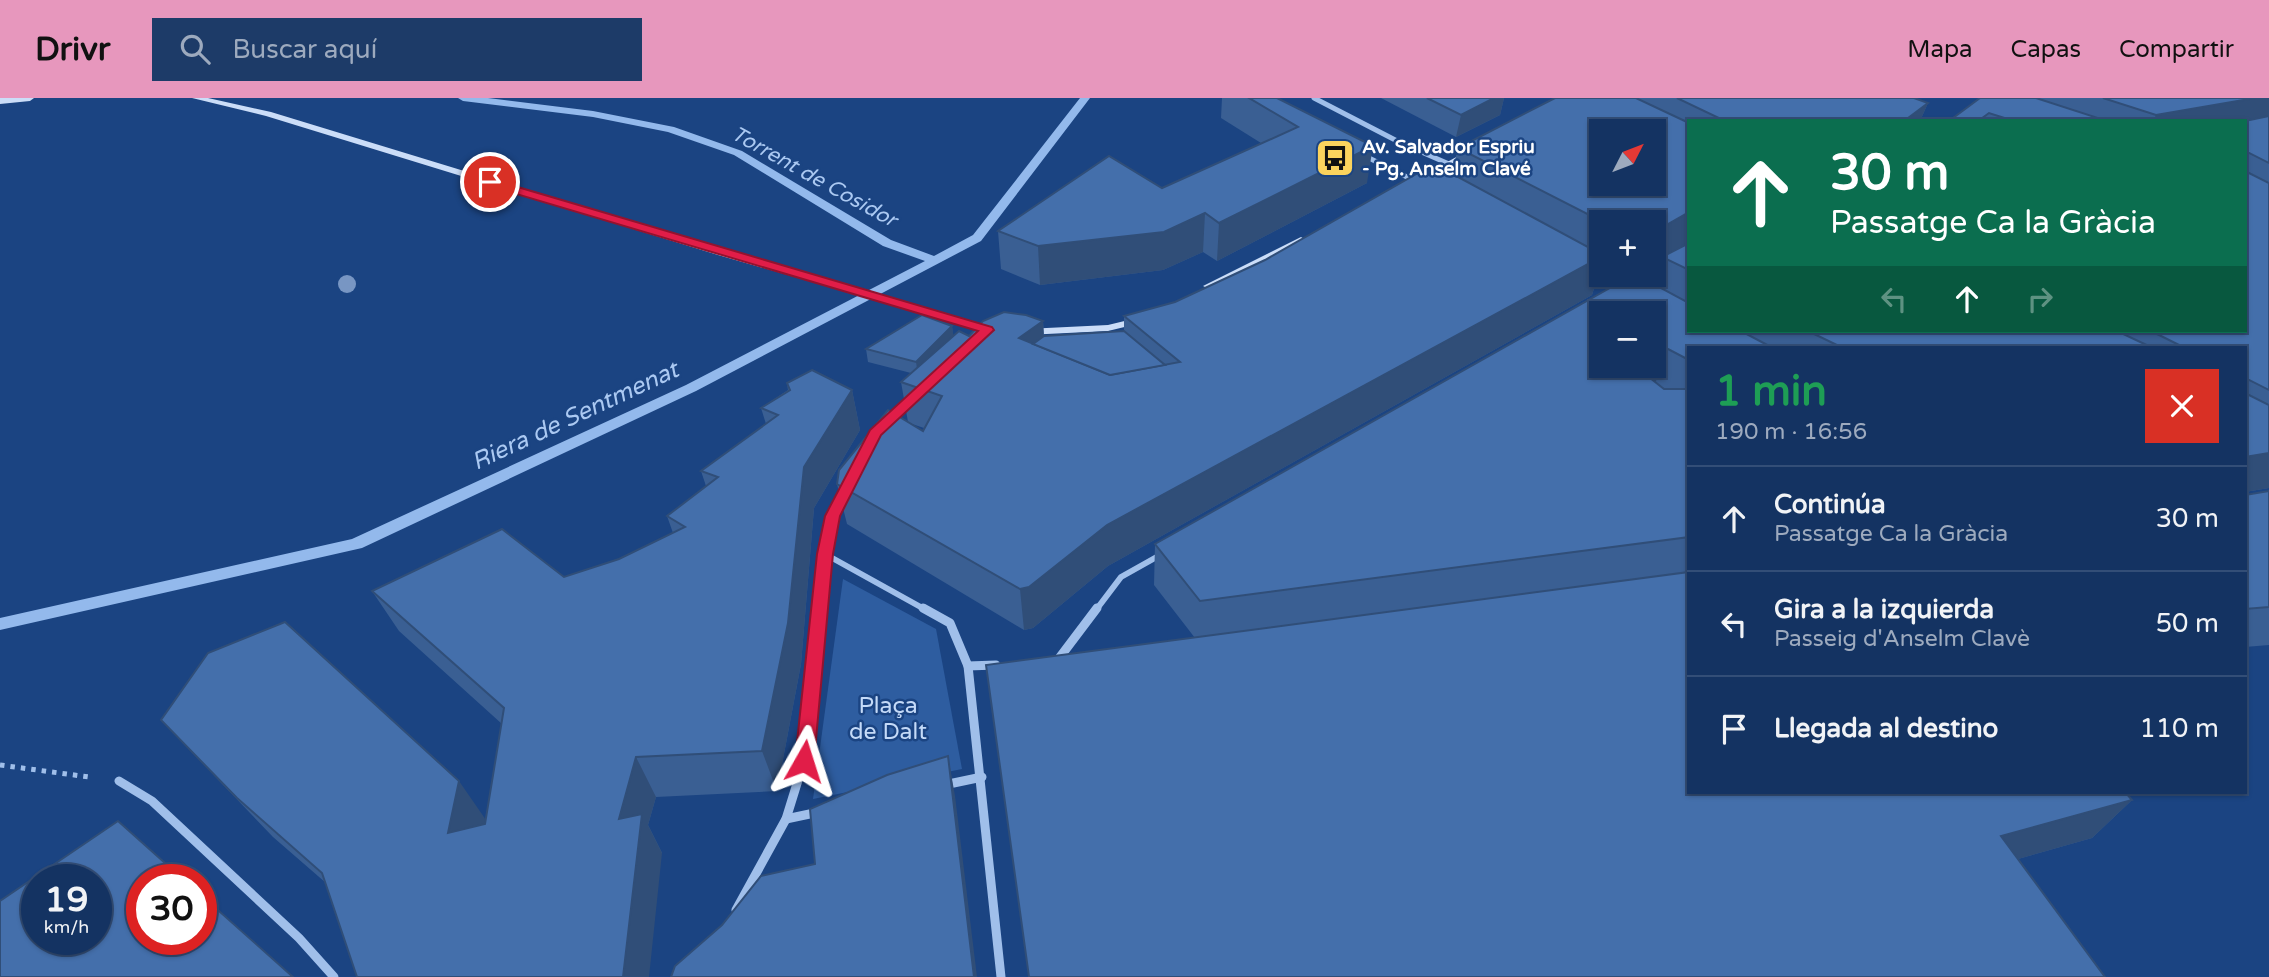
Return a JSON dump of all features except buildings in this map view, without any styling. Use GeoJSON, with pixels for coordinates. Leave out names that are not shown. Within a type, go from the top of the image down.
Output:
{"type":"FeatureCollection","features":[{"type":"Feature","properties":{"kind":"main road"},"geometry":{"type":"LineString","coordinates":[[0,102],[30,98]]}},
{"type":"Feature","properties":{"kind":"main road"},"geometry":{"type":"LineString","coordinates":[[196,98],[268,114],[722,253],[927,312],[983,334],[1108,328],[1140,321],[1152,315]]}},
{"type":"Feature","properties":{"kind":"main road"},"geometry":{"type":"LineString","coordinates":[[1416,186],[1480,148]]}},
{"type":"Feature","properties":{"kind":"main road"},"geometry":{"type":"LineString","coordinates":[[1201,290],[1311,235]]}},
{"type":"Feature","properties":{"kind":"street"},"geometry":{"type":"LineString","coordinates":[[1314,98],[1401,143],[1449,164]]}},
{"type":"Feature","properties":{"kind":"street"},"geometry":{"type":"LineString","coordinates":[[1359,153],[1416,186]]}},
{"type":"Feature","properties":{"kind":"street"},"geometry":{"type":"LineString","coordinates":[[1575,269],[1622,294],[1610,301]]}},
{"type":"Feature","properties":{"kind":"street"},"geometry":{"type":"LineString","coordinates":[[885,424],[923,388]]}},
{"type":"Feature","properties":{"kind":"street"},"geometry":{"type":"LineString","coordinates":[[732,916],[786,819],[804,761],[825,554],[833,516],[851,481]]}},
{"type":"Feature","properties":{"kind":"street"},"geometry":{"type":"LineString","coordinates":[[1057,662],[1121,578],[1168,551]]}},
{"type":"Feature","properties":{"kind":"street"},"geometry":{"type":"LineString","coordinates":[[825,554],[950,622],[968,666],[1002,977]]}},
{"type":"Feature","properties":{"kind":"street"},"geometry":{"type":"LineString","coordinates":[[1044,662],[1070,661]]}},
{"type":"Feature","properties":{"kind":"street"},"geometry":{"type":"LineString","coordinates":[[968,666],[1006,664]]}},
{"type":"Feature","properties":{"kind":"street"},"geometry":{"type":"LineString","coordinates":[[929,789],[982,778]]}},
{"type":"Feature","properties":{"kind":"street"},"geometry":{"type":"LineString","coordinates":[[119,781],[152,801],[299,939],[334,977]]}},
{"type":"Feature","properties":{"kind":"street"},"geometry":{"type":"LineString","coordinates":[[786,819],[825,811]]}},
{"type":"Feature","properties":{"kind":"path"},"geometry":{"type":"LineString","coordinates":[[0,765],[119,781]]}},
{"type":"Feature","properties":{"kind":"green space","name":"Plaça de Dalt"},"geometry":{"type":"Polygon","coordinates":[[[843,579],[936,629],[962,769],[813,799],[843,579]]]}},
{"type":"Feature","properties":{"kind":"waterway","name":"Torrent de Cosidor"},"geometry":{"type":"LineString","coordinates":[[463,98],[593,114],[670,129],[738,153],[887,243],[935,260]]}},
{"type":"Feature","properties":{"kind":"waterway","name":"Riera de Sentmenat"},"geometry":{"type":"LineString","coordinates":[[935,260],[977,238],[1085,98]]}},
{"type":"Feature","properties":{"kind":"waterway","name":"Riera de Sentmenat"},"geometry":{"type":"LineString","coordinates":[[0,624],[356,544],[691,388],[935,260]]}},
{"type":"Feature","properties":{"kind":"place","name":"Av. Salvador Espriu - Pg. Anselm Clavé"},"geometry":{"type":"Point","coordinates":[1335,158]}},
{"type":"Feature","properties":{"kind":"route"},"geometry":{"type":"LineString","coordinates":[[490,182],[987,330],[875,433],[833,516],[825,554],[804,761]]}}]}
